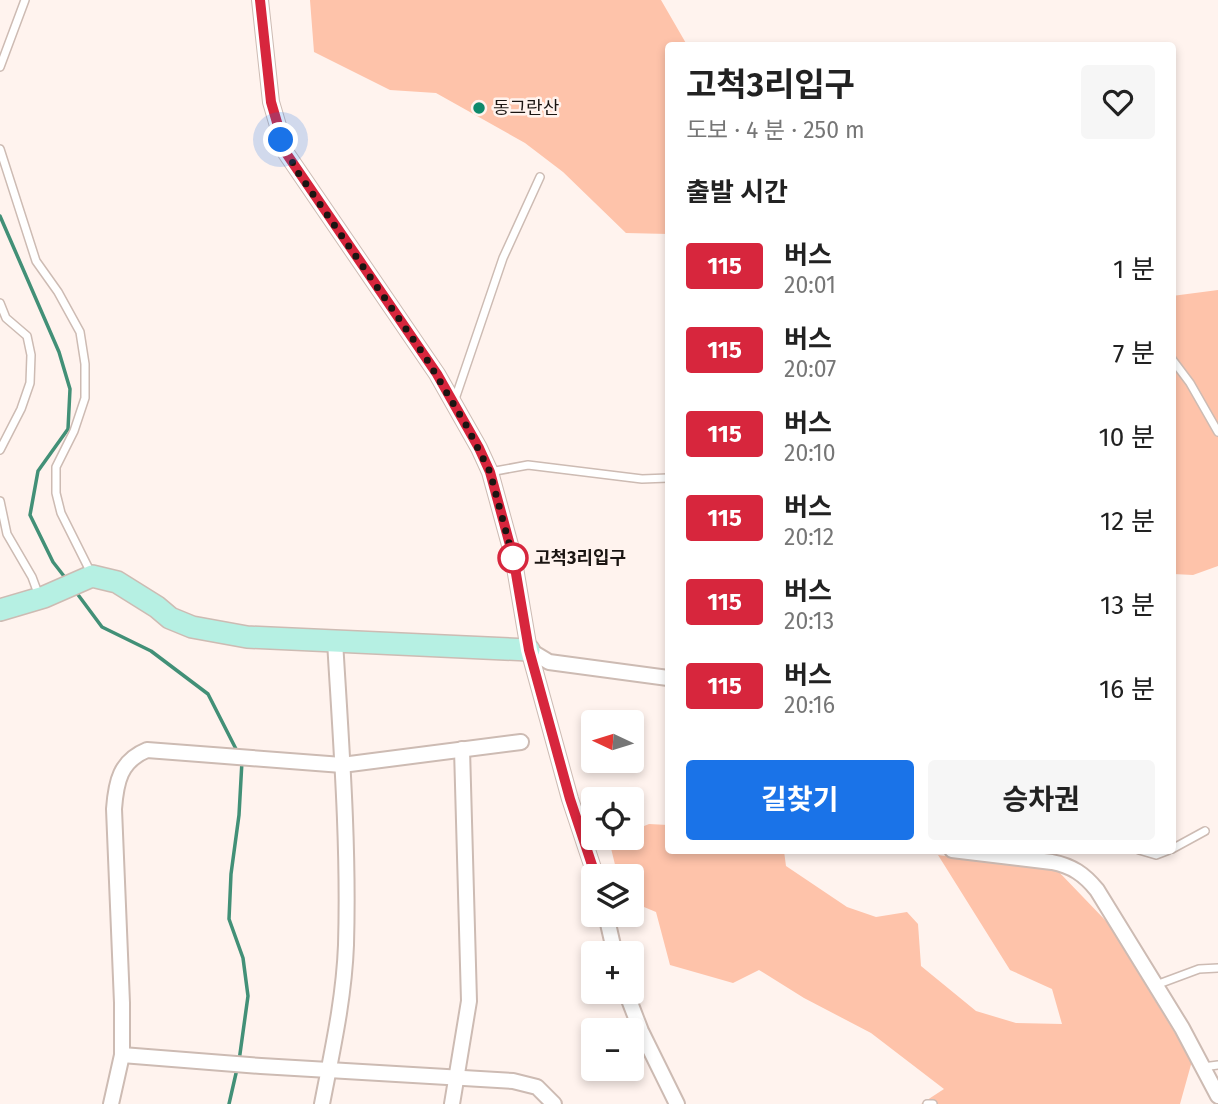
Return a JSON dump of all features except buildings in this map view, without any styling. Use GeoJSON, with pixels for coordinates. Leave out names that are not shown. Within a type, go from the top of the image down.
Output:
{"type":"FeatureCollection","features":[{"type":"Feature","properties":{"kind":"street"},"geometry":{"type":"LineString","coordinates":[[260,0],[271,102],[286,153],[423,353],[454,403],[490,472],[513,556],[529,650],[566,787],[592,864]]}},
{"type":"Feature","properties":{"kind":"street"},"geometry":{"type":"LineString","coordinates":[[2,605],[44,597],[89,577],[117,582],[170,618],[198,629],[247,637],[529,650],[550,662],[665,678]]}},
{"type":"Feature","properties":{"kind":"street"},"geometry":{"type":"LineString","coordinates":[[322,1104],[338,1022],[346,947],[342,765],[335,641]]}},
{"type":"Feature","properties":{"kind":"street"},"geometry":{"type":"LineString","coordinates":[[111,1104],[122,1055],[115,791],[121,769],[133,755],[147,750],[342,765],[522,742]]}},
{"type":"Feature","properties":{"kind":"street"},"geometry":{"type":"LineString","coordinates":[[452,1104],[469,1001],[462,750]]}},
{"type":"Feature","properties":{"kind":"street"},"geometry":{"type":"LineString","coordinates":[[985,854],[1052,862],[1083,873],[1097,890],[1156,985],[1211,1066],[1218,1098]]}},
{"type":"Feature","properties":{"kind":"street"},"geometry":{"type":"LineString","coordinates":[[631,1004],[677,1104]]}},
{"type":"Feature","properties":{"kind":"street"},"geometry":{"type":"LineString","coordinates":[[122,1055],[513,1081],[537,1087],[554,1104]]}},
{"type":"Feature","properties":{"kind":"lane"},"geometry":{"type":"LineString","coordinates":[[0,67],[25,0]]}},
{"type":"Feature","properties":{"kind":"lane"},"geometry":{"type":"LineString","coordinates":[[0,149],[36,261],[58,292],[80,332],[85,365],[85,398],[74,431],[56,467],[56,493],[61,513],[89,577]]}},
{"type":"Feature","properties":{"kind":"lane"},"geometry":{"type":"LineString","coordinates":[[454,403],[503,258],[540,177]]}},
{"type":"Feature","properties":{"kind":"lane"},"geometry":{"type":"LineString","coordinates":[[0,303],[6,318],[27,336],[31,355],[30,383],[21,409],[0,450]]}},
{"type":"Feature","properties":{"kind":"lane"},"geometry":{"type":"LineString","coordinates":[[1176,364],[1218,432]]}},
{"type":"Feature","properties":{"kind":"lane"},"geometry":{"type":"LineString","coordinates":[[490,472],[536,466],[642,479],[665,478]]}},
{"type":"Feature","properties":{"kind":"lane"},"geometry":{"type":"LineString","coordinates":[[0,500],[7,534],[44,597]]}},
{"type":"Feature","properties":{"kind":"lane"},"geometry":{"type":"LineString","coordinates":[[1176,847],[1205,831]]}},
{"type":"Feature","properties":{"kind":"lane"},"geometry":{"type":"LineString","coordinates":[[1156,985],[1199,969],[1218,968]]}},
{"type":"Feature","properties":{"kind":"lane"},"geometry":{"type":"LineString","coordinates":[[1209,1104],[1218,1098]]}},
{"type":"Feature","properties":{"kind":"lane"},"geometry":{"type":"LineString","coordinates":[[927,1104],[933,1104]]}},
{"type":"Feature","properties":{"kind":"shaded area"},"geometry":{"type":"Polygon","coordinates":[[[310,0],[661,0],[685,42],[665,42],[665,234],[626,233],[563,172],[525,143],[436,93],[390,90],[314,52],[310,0]]]}},
{"type":"Feature","properties":{"kind":"shaded area"},"geometry":{"type":"Polygon","coordinates":[[[1218,290],[1218,566],[1193,575],[1176,574],[1176,295],[1218,290]]]}},
{"type":"Feature","properties":{"kind":"shaded area"},"geometry":{"type":"Polygon","coordinates":[[[649,824],[665,825],[665,854],[784,854],[786,866],[847,907],[876,917],[907,912],[918,924],[921,966],[976,1011],[1016,1023],[1062,1024],[1052,989],[1010,970],[938,855],[1058,871],[1107,922],[1192,1061],[1180,1104],[921,1104],[944,1089],[871,1033],[804,998],[759,970],[733,983],[670,965],[656,912],[644,907],[644,864],[615,864],[611,850],[644,850],[644,826],[649,824]]]}},
{"type":"Feature","properties":{"kind":"waterway"},"geometry":{"type":"LineString","coordinates":[[0,216],[59,352],[70,389],[68,429],[38,471],[30,515],[53,562],[67,580]]}},
{"type":"Feature","properties":{"kind":"waterway"},"geometry":{"type":"LineString","coordinates":[[76,592],[102,627],[151,651],[208,694],[237,751]]}},
{"type":"Feature","properties":{"kind":"waterway"},"geometry":{"type":"LineString","coordinates":[[239,1061],[248,996],[243,958],[229,919],[242,761]]}},
{"type":"Feature","properties":{"kind":"waterway"},"geometry":{"type":"LineString","coordinates":[[229,1104],[237,1069]]}},
{"type":"Feature","properties":{"kind":"bus line","name":"115"},"geometry":{"type":"LineString","coordinates":[[260,0],[271,102],[286,153],[437,374],[490,472],[513,556],[529,650],[570,799],[592,864]]}},
{"type":"Feature","properties":{"kind":"place","name":"동그란산"},"geometry":{"type":"Point","coordinates":[479,108]}},
{"type":"Feature","properties":{"kind":"place","name":"고척3리입구"},"geometry":{"type":"Point","coordinates":[513,558]}},
{"type":"Feature","properties":{"kind":"route"},"geometry":{"type":"LineString","coordinates":[[281,140],[297,171],[437,374],[479,448],[490,472],[513,558]]}}]}
